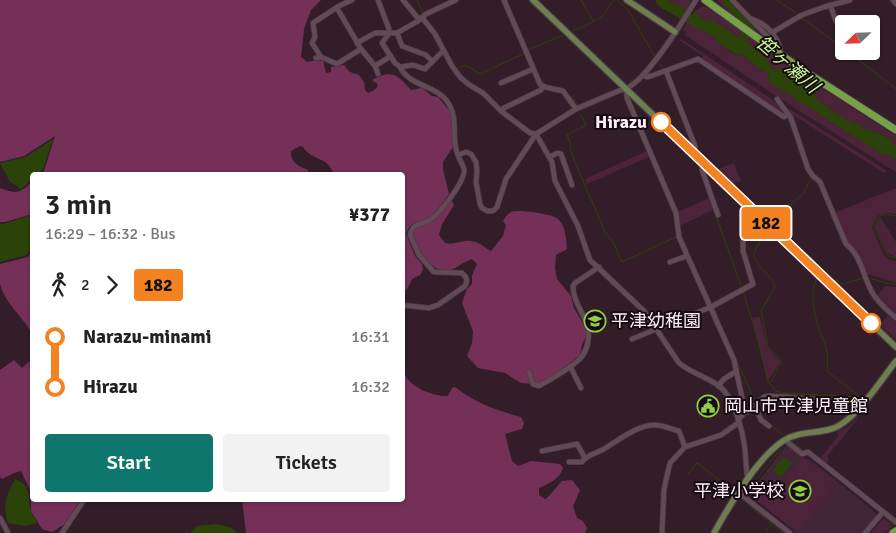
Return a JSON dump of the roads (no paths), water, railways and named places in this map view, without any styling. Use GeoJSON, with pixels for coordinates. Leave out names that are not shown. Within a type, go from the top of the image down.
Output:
{"type":"FeatureCollection","features":[{"type":"Feature","properties":{"kind":"highway"},"geometry":{"type":"LineString","coordinates":[[705,0],[747,31],[896,130]]}},
{"type":"Feature","properties":{"kind":"main road"},"geometry":{"type":"LineString","coordinates":[[533,0],[626,89],[689,143],[693,153],[705,165],[896,347]]}},
{"type":"Feature","properties":{"kind":"main road"},"geometry":{"type":"LineString","coordinates":[[627,0],[675,32]]}},
{"type":"Feature","properties":{"kind":"main road"},"geometry":{"type":"LineString","coordinates":[[714,533],[739,493],[765,457],[787,438],[801,433],[838,427],[846,422],[896,361]]}},
{"type":"Feature","properties":{"kind":"street"},"geometry":{"type":"LineString","coordinates":[[352,0],[313,23],[315,37],[312,43],[318,58],[337,64],[361,49]]}},
{"type":"Feature","properties":{"kind":"street"},"geometry":{"type":"LineString","coordinates":[[378,0],[389,32]]}},
{"type":"Feature","properties":{"kind":"street"},"geometry":{"type":"LineString","coordinates":[[404,0],[435,34],[443,51],[460,77],[483,93],[501,111],[530,133],[536,134]]}},
{"type":"Feature","properties":{"kind":"street"},"geometry":{"type":"LineString","coordinates":[[357,43],[374,32],[397,33],[420,18],[456,0]]}},
{"type":"Feature","properties":{"kind":"street"},"geometry":{"type":"LineString","coordinates":[[504,0],[532,70],[542,88]]}},
{"type":"Feature","properties":{"kind":"street"},"geometry":{"type":"LineString","coordinates":[[732,0],[751,18],[779,51]]}},
{"type":"Feature","properties":{"kind":"street"},"geometry":{"type":"LineString","coordinates":[[773,32],[800,16],[836,2],[850,0]]}},
{"type":"Feature","properties":{"kind":"street"},"geometry":{"type":"LineString","coordinates":[[893,0],[896,4]]}},
{"type":"Feature","properties":{"kind":"street"},"geometry":{"type":"LineString","coordinates":[[458,155],[466,152],[471,154],[476,162],[476,182],[480,204],[487,211],[493,211],[497,207],[506,179],[536,134],[576,109],[626,89],[643,75],[659,56],[695,2]]}},
{"type":"Feature","properties":{"kind":"street"},"geometry":{"type":"LineString","coordinates":[[830,5],[835,19]]}},
{"type":"Feature","properties":{"kind":"street"},"geometry":{"type":"LineString","coordinates":[[336,8],[361,49],[375,66],[378,74]]}},
{"type":"Feature","properties":{"kind":"street"},"geometry":{"type":"LineString","coordinates":[[751,18],[773,32],[779,51]]}},
{"type":"Feature","properties":{"kind":"street"},"geometry":{"type":"LineString","coordinates":[[389,32],[382,43],[406,76],[438,93],[446,99],[452,109],[456,125],[456,147],[464,169],[458,188],[431,219],[412,228],[410,235],[419,255],[434,272],[462,273],[466,277],[467,282],[465,286],[438,305],[429,308],[405,305]]}},
{"type":"Feature","properties":{"kind":"street"},"geometry":{"type":"LineString","coordinates":[[397,33],[402,46],[426,55],[432,61]]}},
{"type":"Feature","properties":{"kind":"street"},"geometry":{"type":"LineString","coordinates":[[400,67],[413,65],[425,69],[443,51]]}},
{"type":"Feature","properties":{"kind":"street"},"geometry":{"type":"LineString","coordinates":[[375,66],[391,56]]}},
{"type":"Feature","properties":{"kind":"street"},"geometry":{"type":"LineString","coordinates":[[643,75],[646,77],[665,72],[698,59],[790,118],[808,169],[820,182],[846,244],[852,250],[870,289],[881,305],[896,318]]}},
{"type":"Feature","properties":{"kind":"street"},"geometry":{"type":"LineString","coordinates":[[501,83],[532,70]]}},
{"type":"Feature","properties":{"kind":"street"},"geometry":{"type":"LineString","coordinates":[[665,72],[695,146],[693,153]]}},
{"type":"Feature","properties":{"kind":"street"},"geometry":{"type":"LineString","coordinates":[[501,111],[542,88],[563,91],[576,109]]}},
{"type":"Feature","properties":{"kind":"street"},"geometry":{"type":"LineString","coordinates":[[626,89],[627,98],[676,213],[679,236],[702,290],[712,306],[734,360],[735,372],[745,412]]}},
{"type":"Feature","properties":{"kind":"street"},"geometry":{"type":"LineString","coordinates":[[777,99],[786,116]]}},
{"type":"Feature","properties":{"kind":"street"},"geometry":{"type":"LineString","coordinates":[[536,134],[549,157],[555,181],[578,226],[590,260],[644,311],[679,363],[686,369],[718,386],[729,397],[745,449],[745,468],[748,481]]}},
{"type":"Feature","properties":{"kind":"street"},"geometry":{"type":"LineString","coordinates":[[549,157],[558,152],[561,154],[572,185]]}},
{"type":"Feature","properties":{"kind":"street"},"geometry":{"type":"LineString","coordinates":[[705,165],[702,170],[718,215]]}},
{"type":"Feature","properties":{"kind":"street"},"geometry":{"type":"LineString","coordinates":[[632,339],[712,306],[753,284],[743,251],[743,238]]}},
{"type":"Feature","properties":{"kind":"street"},"geometry":{"type":"LineString","coordinates":[[670,262],[687,256]]}},
{"type":"Feature","properties":{"kind":"street"},"geometry":{"type":"LineString","coordinates":[[529,372],[533,384],[539,386],[554,378],[583,357],[589,337],[585,319],[577,306],[573,286],[599,267]]}},
{"type":"Feature","properties":{"kind":"street"},"geometry":{"type":"LineString","coordinates":[[570,366],[581,388]]}},
{"type":"Feature","properties":{"kind":"street"},"geometry":{"type":"LineString","coordinates":[[718,386],[724,379],[735,372]]}},
{"type":"Feature","properties":{"kind":"street"},"geometry":{"type":"LineString","coordinates":[[662,533],[664,489],[670,463],[686,448],[722,434],[738,422],[745,412],[748,412],[764,397],[864,402]]}},
{"type":"Feature","properties":{"kind":"street"},"geometry":{"type":"LineString","coordinates":[[756,405],[761,420],[769,426]]}},
{"type":"Feature","properties":{"kind":"street"},"geometry":{"type":"LineString","coordinates":[[569,462],[582,462],[585,458],[623,436],[641,428],[655,425],[678,431],[686,448]]}},
{"type":"Feature","properties":{"kind":"street"},"geometry":{"type":"LineString","coordinates":[[787,438],[798,452],[808,452],[849,483],[882,513],[896,522]]}},
{"type":"Feature","properties":{"kind":"street"},"geometry":{"type":"LineString","coordinates":[[542,450],[578,444],[585,458]]}},
{"type":"Feature","properties":{"kind":"street"},"geometry":{"type":"LineString","coordinates":[[746,460],[754,471]]}},
{"type":"Feature","properties":{"kind":"street"},"geometry":{"type":"LineString","coordinates":[[739,493],[790,533]]}},
{"type":"Feature","properties":{"kind":"street"},"geometry":{"type":"LineString","coordinates":[[62,533],[83,502]]}},
{"type":"Feature","properties":{"kind":"street"},"geometry":{"type":"LineString","coordinates":[[865,533],[882,513]]}},
{"type":"Feature","properties":{"kind":"street"},"geometry":{"type":"LineString","coordinates":[[0,518],[8,533]]}},
{"type":"Feature","properties":{"kind":"waterway"},"geometry":{"type":"LineString","coordinates":[[417,0],[423,13]]}},
{"type":"Feature","properties":{"kind":"waterway"},"geometry":{"type":"LineString","coordinates":[[501,0],[524,52]]}},
{"type":"Feature","properties":{"kind":"waterway"},"geometry":{"type":"LineString","coordinates":[[581,0],[593,21]]}},
{"type":"Feature","properties":{"kind":"waterway"},"geometry":{"type":"LineString","coordinates":[[573,31],[599,18],[615,0]]}},
{"type":"Feature","properties":{"kind":"waterway"},"geometry":{"type":"LineString","coordinates":[[617,0],[628,10],[655,57]]}},
{"type":"Feature","properties":{"kind":"waterway","name":"笹ヶ瀬川"},"geometry":{"type":"LineString","coordinates":[[660,0],[700,25]]}},
{"type":"Feature","properties":{"kind":"waterway"},"geometry":{"type":"LineString","coordinates":[[726,0],[752,26],[744,36]]}},
{"type":"Feature","properties":{"kind":"waterway"},"geometry":{"type":"LineString","coordinates":[[777,0],[799,15]]}},
{"type":"Feature","properties":{"kind":"waterway"},"geometry":{"type":"LineString","coordinates":[[802,18],[835,42]]}},
{"type":"Feature","properties":{"kind":"waterway"},"geometry":{"type":"LineString","coordinates":[[528,50],[566,34]]}},
{"type":"Feature","properties":{"kind":"waterway"},"geometry":{"type":"LineString","coordinates":[[565,36],[587,56]]}},
{"type":"Feature","properties":{"kind":"waterway"},"geometry":{"type":"LineString","coordinates":[[456,69],[466,65],[480,74],[525,53]]}},
{"type":"Feature","properties":{"kind":"waterway"},"geometry":{"type":"LineString","coordinates":[[690,60],[698,57]]}},
{"type":"Feature","properties":{"kind":"waterway"},"geometry":{"type":"LineString","coordinates":[[859,60],[896,89]]}},
{"type":"Feature","properties":{"kind":"waterway"},"geometry":{"type":"LineString","coordinates":[[659,64],[664,69]]}},
{"type":"Feature","properties":{"kind":"waterway"},"geometry":{"type":"LineString","coordinates":[[600,69],[610,79]]}},
{"type":"Feature","properties":{"kind":"waterway"},"geometry":{"type":"LineString","coordinates":[[538,85],[555,92]]}},
{"type":"Feature","properties":{"kind":"waterway"},"geometry":{"type":"LineString","coordinates":[[571,96],[578,105],[613,90]]}},
{"type":"Feature","properties":{"kind":"waterway"},"geometry":{"type":"LineString","coordinates":[[581,115],[586,125],[567,135],[571,145],[570,150],[605,232],[613,242],[622,262],[676,237]]}},
{"type":"Feature","properties":{"kind":"waterway"},"geometry":{"type":"LineString","coordinates":[[786,117],[791,123]]}},
{"type":"Feature","properties":{"kind":"waterway"},"geometry":{"type":"LineString","coordinates":[[657,123],[697,163]]}},
{"type":"Feature","properties":{"kind":"waterway"},"geometry":{"type":"LineString","coordinates":[[792,127],[806,168]]}},
{"type":"Feature","properties":{"kind":"waterway"},"geometry":{"type":"LineString","coordinates":[[691,141],[692,145]]}},
{"type":"Feature","properties":{"kind":"waterway"},"geometry":{"type":"LineString","coordinates":[[698,163],[700,169]]}},
{"type":"Feature","properties":{"kind":"waterway"},"geometry":{"type":"LineString","coordinates":[[653,165],[667,198]]}},
{"type":"Feature","properties":{"kind":"waterway"},"geometry":{"type":"LineString","coordinates":[[773,223],[781,212],[803,194],[809,182],[813,179]]}},
{"type":"Feature","properties":{"kind":"waterway"},"geometry":{"type":"LineString","coordinates":[[715,213],[743,291],[759,343],[768,382],[776,391],[783,393],[859,397],[827,371],[827,350],[813,305],[814,284],[817,278]]}},
{"type":"Feature","properties":{"kind":"waterway"},"geometry":{"type":"LineString","coordinates":[[896,216],[886,214],[879,216],[874,227],[886,253],[896,258]]}},
{"type":"Feature","properties":{"kind":"waterway"},"geometry":{"type":"LineString","coordinates":[[831,215],[844,245]]}},
{"type":"Feature","properties":{"kind":"waterway"},"geometry":{"type":"LineString","coordinates":[[768,230],[754,254],[758,264],[775,286],[761,311],[768,346],[781,362],[771,382],[768,382]]}},
{"type":"Feature","properties":{"kind":"waterway"},"geometry":{"type":"LineString","coordinates":[[680,235],[685,246]]}},
{"type":"Feature","properties":{"kind":"waterway"},"geometry":{"type":"LineString","coordinates":[[852,253],[858,263]]}},
{"type":"Feature","properties":{"kind":"waterway"},"geometry":{"type":"LineString","coordinates":[[834,280],[843,284],[864,278]]}},
{"type":"Feature","properties":{"kind":"waterway"},"geometry":{"type":"LineString","coordinates":[[867,278],[896,284]]}},
{"type":"Feature","properties":{"kind":"waterway"},"geometry":{"type":"LineString","coordinates":[[873,298],[890,315]]}},
{"type":"Feature","properties":{"kind":"waterway"},"geometry":{"type":"LineString","coordinates":[[714,308],[722,328]]}},
{"type":"Feature","properties":{"kind":"waterway"},"geometry":{"type":"LineString","coordinates":[[735,357],[756,403]]}},
{"type":"Feature","properties":{"kind":"waterway"},"geometry":{"type":"LineString","coordinates":[[768,422],[764,418],[773,397]]}},
{"type":"Feature","properties":{"kind":"waterway"},"geometry":{"type":"LineString","coordinates":[[770,425],[785,436]]}},
{"type":"Feature","properties":{"kind":"waterway"},"geometry":{"type":"LineString","coordinates":[[790,440],[805,452]]}},
{"type":"Feature","properties":{"kind":"waterway"},"geometry":{"type":"LineString","coordinates":[[754,482],[781,449]]}},
{"type":"Feature","properties":{"kind":"waterway"},"geometry":{"type":"LineString","coordinates":[[688,474],[697,463],[733,491]]}},
{"type":"Feature","properties":{"kind":"waterway"},"geometry":{"type":"LineString","coordinates":[[866,501],[881,513]]}},
{"type":"Feature","properties":{"kind":"waterway"},"geometry":{"type":"LineString","coordinates":[[747,504],[772,524]]}},
{"type":"Feature","properties":{"kind":"waterway"},"geometry":{"type":"LineString","coordinates":[[869,533],[883,516]]}},
{"type":"Feature","properties":{"kind":"waterway"},"geometry":{"type":"LineString","coordinates":[[884,516],[894,525]]}},
{"type":"Feature","properties":{"kind":"waterway"},"geometry":{"type":"LineString","coordinates":[[765,533],[772,524],[783,533]]}},
{"type":"Feature","properties":{"kind":"place","name":"Hirazu"},"geometry":{"type":"Point","coordinates":[661,122]}},
{"type":"Feature","properties":{"kind":"place","name":"平津幼稚園"},"geometry":{"type":"Point","coordinates":[595,321]}},
{"type":"Feature","properties":{"kind":"place","name":"岡山市平津児童館"},"geometry":{"type":"Point","coordinates":[708,406]}},
{"type":"Feature","properties":{"kind":"place","name":"平津小学校"},"geometry":{"type":"Point","coordinates":[800,491]}}]}
